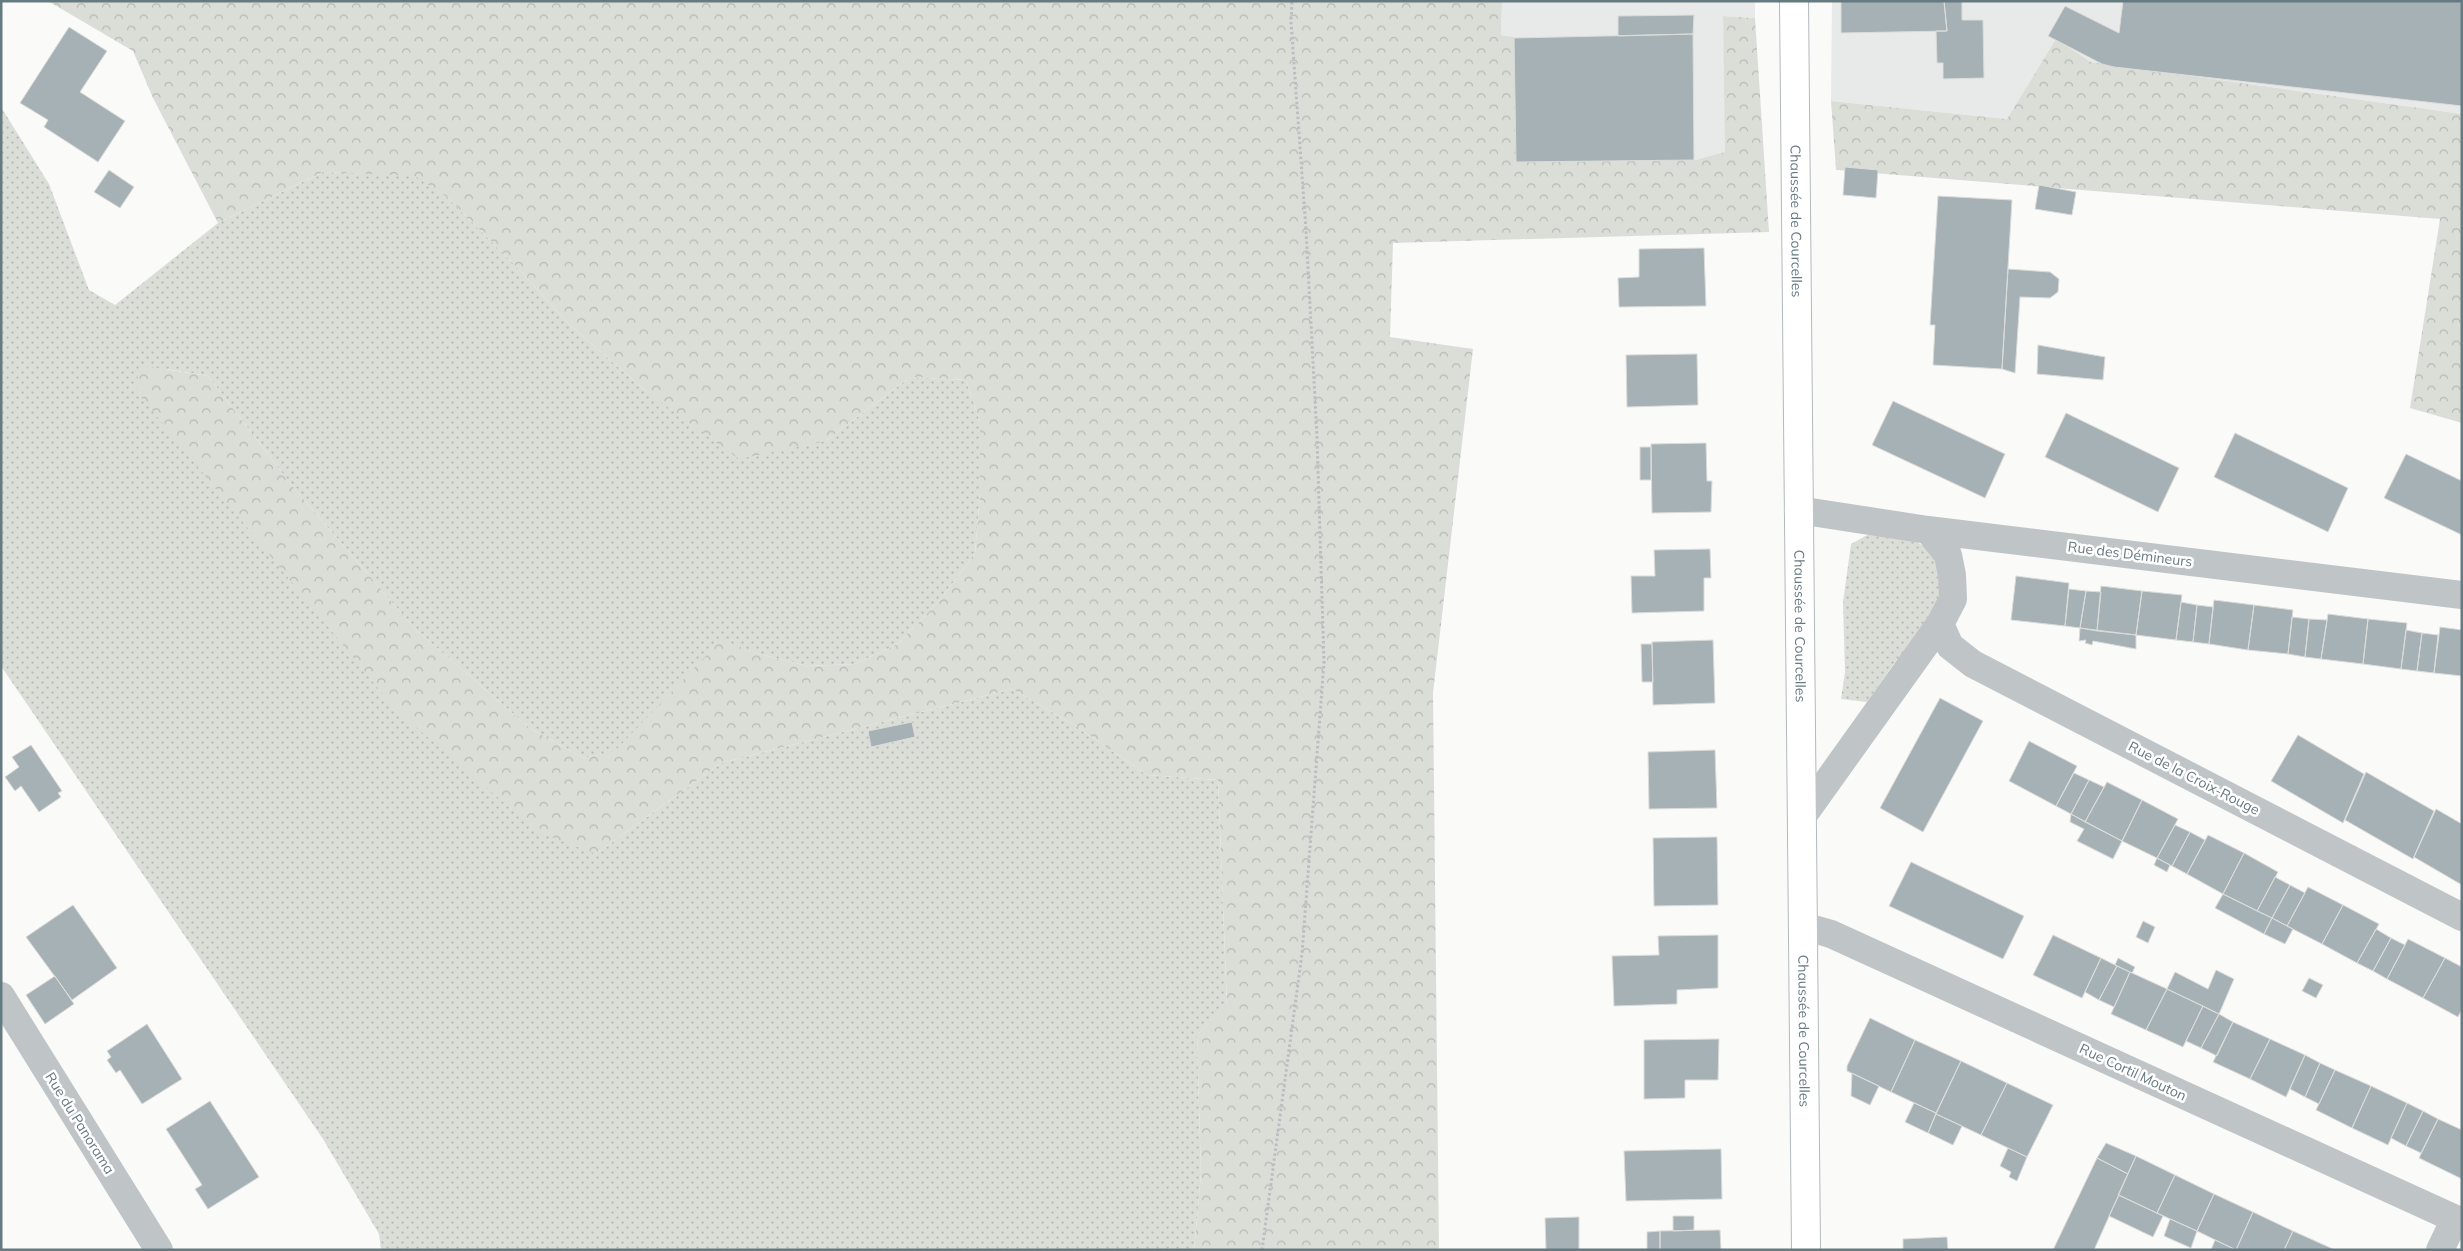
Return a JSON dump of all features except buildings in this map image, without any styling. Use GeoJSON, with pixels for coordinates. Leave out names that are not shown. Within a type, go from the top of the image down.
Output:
{"type":"FeatureCollection","features":[{"type":"Feature","properties":{"kind":"main road","name":"Chaussée de Courcelles"},"geometry":{"type":"LineString","coordinates":[[1794,1],[1806,1250]]}},
{"type":"Feature","properties":{"kind":"street","name":"Rue des Démineurs"},"geometry":{"type":"LineString","coordinates":[[1798,510],[1928,530],[2462,595]]}},
{"type":"Feature","properties":{"kind":"street"},"geometry":{"type":"LineString","coordinates":[[1802,817],[1940,624],[1953,599],[1952,575],[1948,555],[1928,530]]}},
{"type":"Feature","properties":{"kind":"street","name":"Rue de la Croix-Rouge"},"geometry":{"type":"LineString","coordinates":[[1940,624],[1950,646],[1973,664],[2462,917]]}},
{"type":"Feature","properties":{"kind":"street","name":"Rue Cortil Mouton"},"geometry":{"type":"LineString","coordinates":[[1803,926],[1831,934],[2458,1221]]}},
{"type":"Feature","properties":{"kind":"street","name":"Rue du Panorama"},"geometry":{"type":"LineString","coordinates":[[1,996],[159,1250]]}},
{"type":"Feature","properties":{"kind":"street"},"geometry":{"type":"LineString","coordinates":[[2440,1250],[2458,1221]]}},
{"type":"Feature","properties":{"kind":"path"},"geometry":{"type":"LineString","coordinates":[[1262,1250],[1302,954],[1324,662],[1317,437],[1306,230],[1291,22],[1292,1]]}},
{"type":"Feature","properties":{"kind":"shaded area"},"geometry":{"type":"Polygon","coordinates":[[[1502,1],[1755,1],[1755,18],[1723,16],[1726,152],[1695,160],[1524,162],[1514,37],[1501,35],[1502,1]]]}},
{"type":"Feature","properties":{"kind":"shaded area"},"geometry":{"type":"Polygon","coordinates":[[[1832,1],[2462,1],[2462,114],[2091,62],[2057,40],[2007,119],[1831,101],[1832,1]]]}},
{"type":"Feature","properties":{"kind":"green space"},"geometry":{"type":"Polygon","coordinates":[[[48,1],[1502,1],[1501,35],[1514,37],[1525,162],[1695,160],[1725,152],[1723,16],[1755,18],[1769,232],[1393,243],[1390,337],[1473,349],[1433,693],[1439,1250],[1194,1250],[1201,1174],[1197,1035],[1227,1006],[1218,780],[1147,775],[1076,726],[1012,689],[721,763],[596,854],[538,832],[395,709],[136,391],[139,365],[208,376],[293,487],[416,630],[531,729],[584,758],[615,751],[721,640],[763,655],[807,666],[855,664],[898,644],[941,599],[975,553],[980,494],[980,422],[966,380],[910,377],[826,441],[739,459],[647,392],[570,325],[510,260],[448,198],[415,176],[323,172],[218,223],[153,98],[133,51],[48,1]]]}},
{"type":"Feature","properties":{"kind":"green space"},"geometry":{"type":"Polygon","coordinates":[[[2056,39],[2091,62],[2462,114],[2462,423],[2410,408],[2440,219],[1836,170],[1831,101],[2007,119],[2056,39]]]}},
{"type":"Feature","properties":{"kind":"green space"},"geometry":{"type":"Polygon","coordinates":[[[1,107],[49,184],[89,290],[115,305],[218,223],[323,172],[415,175],[448,198],[510,260],[570,325],[647,392],[826,441],[910,377],[966,380],[980,422],[980,494],[975,553],[941,599],[898,644],[855,664],[807,666],[763,655],[721,641],[615,752],[584,758],[531,729],[416,630],[293,487],[208,376],[166,369],[596,854],[721,763],[1012,689],[1076,726],[1147,775],[1218,780],[1227,1007],[1197,1035],[1201,1174],[1194,1250],[381,1250],[379,1234],[323,1139],[1,666],[1,107]]]}},
{"type":"Feature","properties":{"kind":"green space"},"geometry":{"type":"Polygon","coordinates":[[[1889,523],[1935,554],[1947,612],[1895,662],[1867,702],[1841,699],[1845,672],[1843,602],[1851,544],[1889,523]]]}}]}
